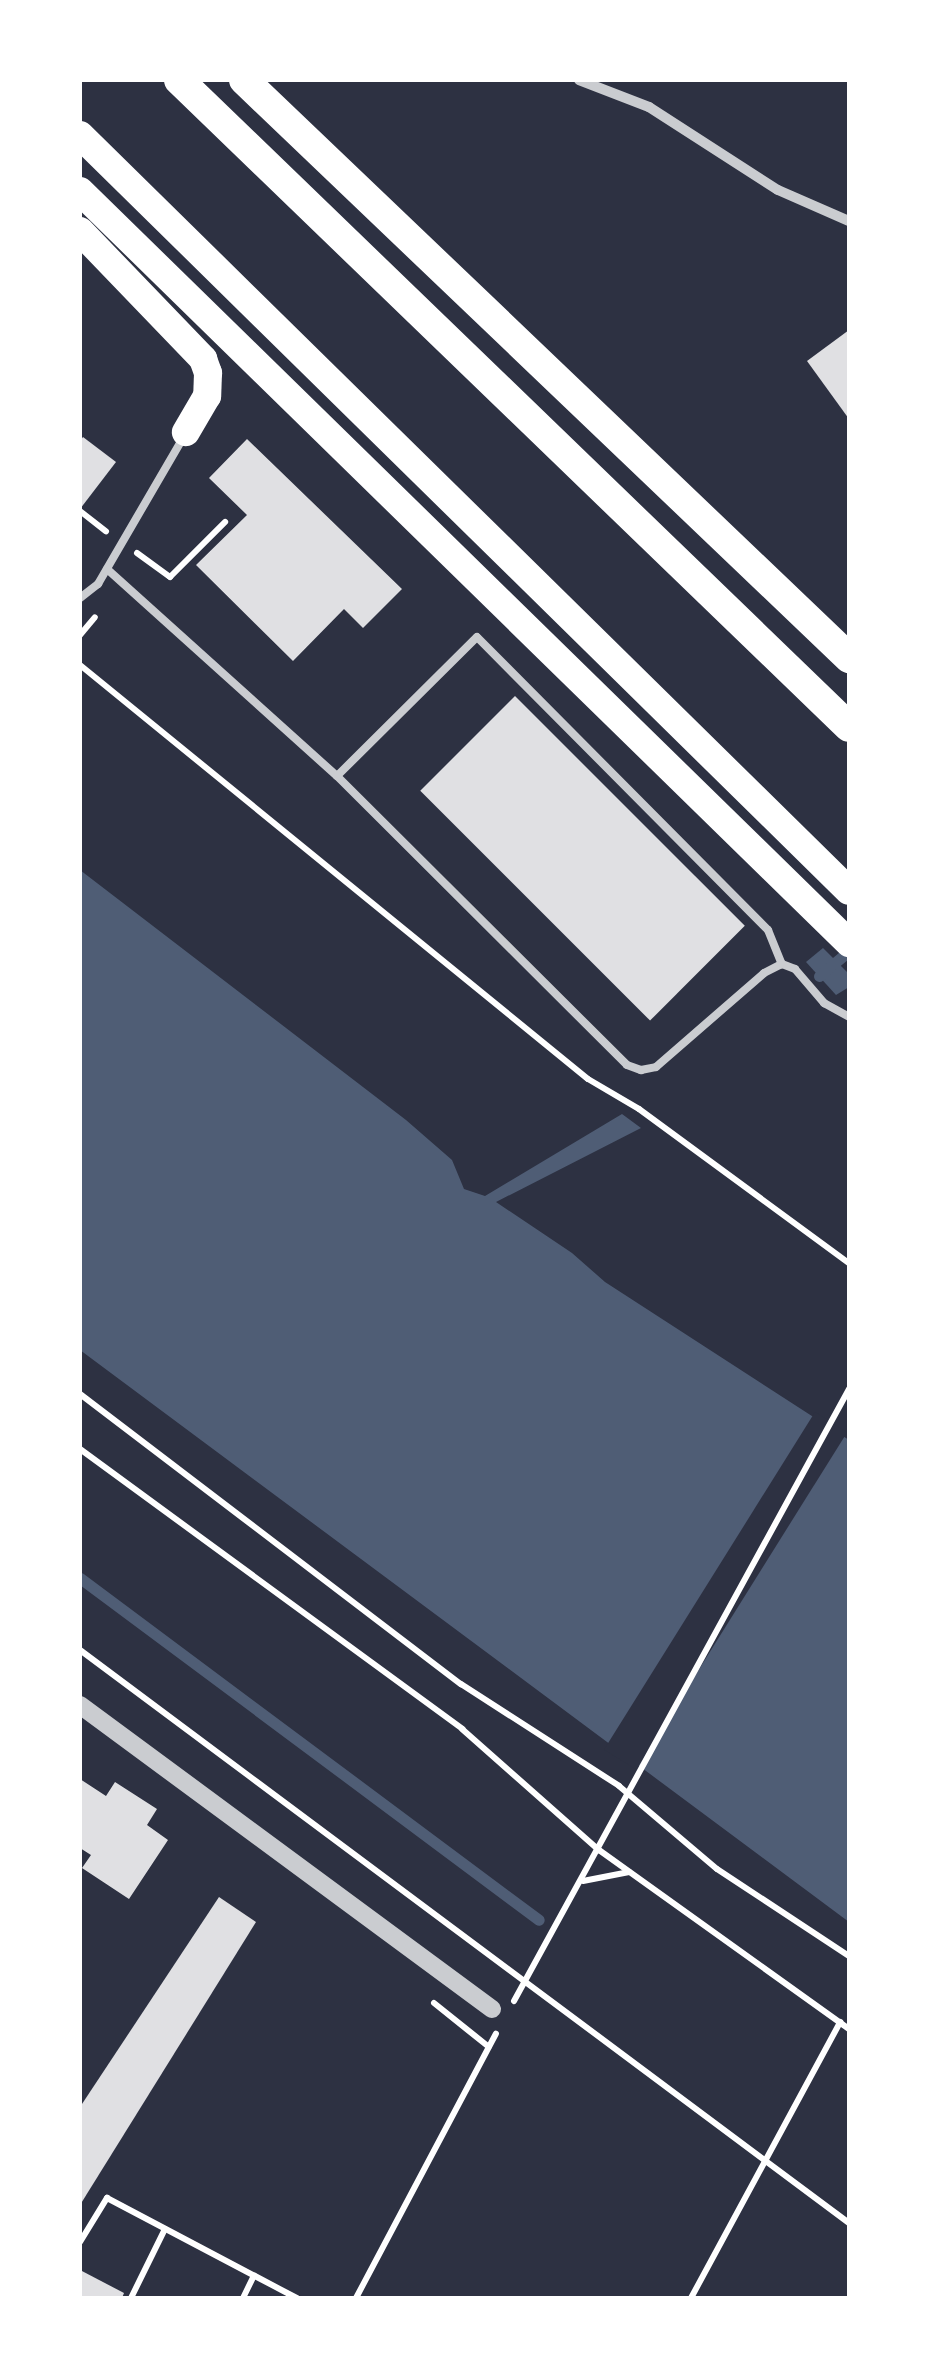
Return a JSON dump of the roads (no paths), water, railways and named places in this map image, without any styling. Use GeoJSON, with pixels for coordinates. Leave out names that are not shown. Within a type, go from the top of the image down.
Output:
{"type":"FeatureCollection","features":[{"type":"Feature","properties":{"kind":"highway"},"geometry":{"type":"LineString","coordinates":[[180,80],[849,727]]}},
{"type":"Feature","properties":{"kind":"highway"},"geometry":{"type":"LineString","coordinates":[[244,80],[849,658]]}},
{"type":"Feature","properties":{"kind":"highway"},"geometry":{"type":"LineString","coordinates":[[80,135],[849,891]]}},
{"type":"Feature","properties":{"kind":"highway"},"geometry":{"type":"LineString","coordinates":[[80,191],[843,938]]}},
{"type":"Feature","properties":{"kind":"highway"},"geometry":{"type":"LineString","coordinates":[[80,231],[203,359],[208,374],[206,396],[186,432]]}},
{"type":"Feature","properties":{"kind":"street"},"geometry":{"type":"LineString","coordinates":[[579,80],[649,107],[778,190],[849,221]]}},
{"type":"Feature","properties":{"kind":"street"},"geometry":{"type":"LineString","coordinates":[[80,1705],[500,2011]]}},
{"type":"Feature","properties":{"kind":"lane"},"geometry":{"type":"LineString","coordinates":[[80,598],[98,584],[186,432]]}},
{"type":"Feature","properties":{"kind":"lane"},"geometry":{"type":"LineString","coordinates":[[107,569],[337,776],[627,1065],[642,1070],[662,1063],[764,973],[782,964]]}},
{"type":"Feature","properties":{"kind":"lane"},"geometry":{"type":"LineString","coordinates":[[337,776],[477,637],[768,930],[782,964],[794,969],[824,1003],[849,1018]]}},
{"type":"Feature","properties":{"kind":"water"},"geometry":{"type":"Polygon","coordinates":[[[80,870],[406,1120],[452,1160],[464,1189],[485,1196],[622,1114],[641,1128],[496,1202],[572,1253],[605,1282],[849,1440],[849,1922],[80,1350],[80,870]]]}},
{"type":"Feature","properties":{"kind":"water"},"geometry":{"type":"Polygon","coordinates":[[[823,948],[849,974],[849,987],[836,995],[806,962],[823,948]]]}},
{"type":"Feature","properties":{"kind":"waterway"},"geometry":{"type":"LineString","coordinates":[[819,976],[849,951]]}},
{"type":"Feature","properties":{"kind":"waterway"},"geometry":{"type":"LineString","coordinates":[[80,1578],[539,1920]]}}]}
